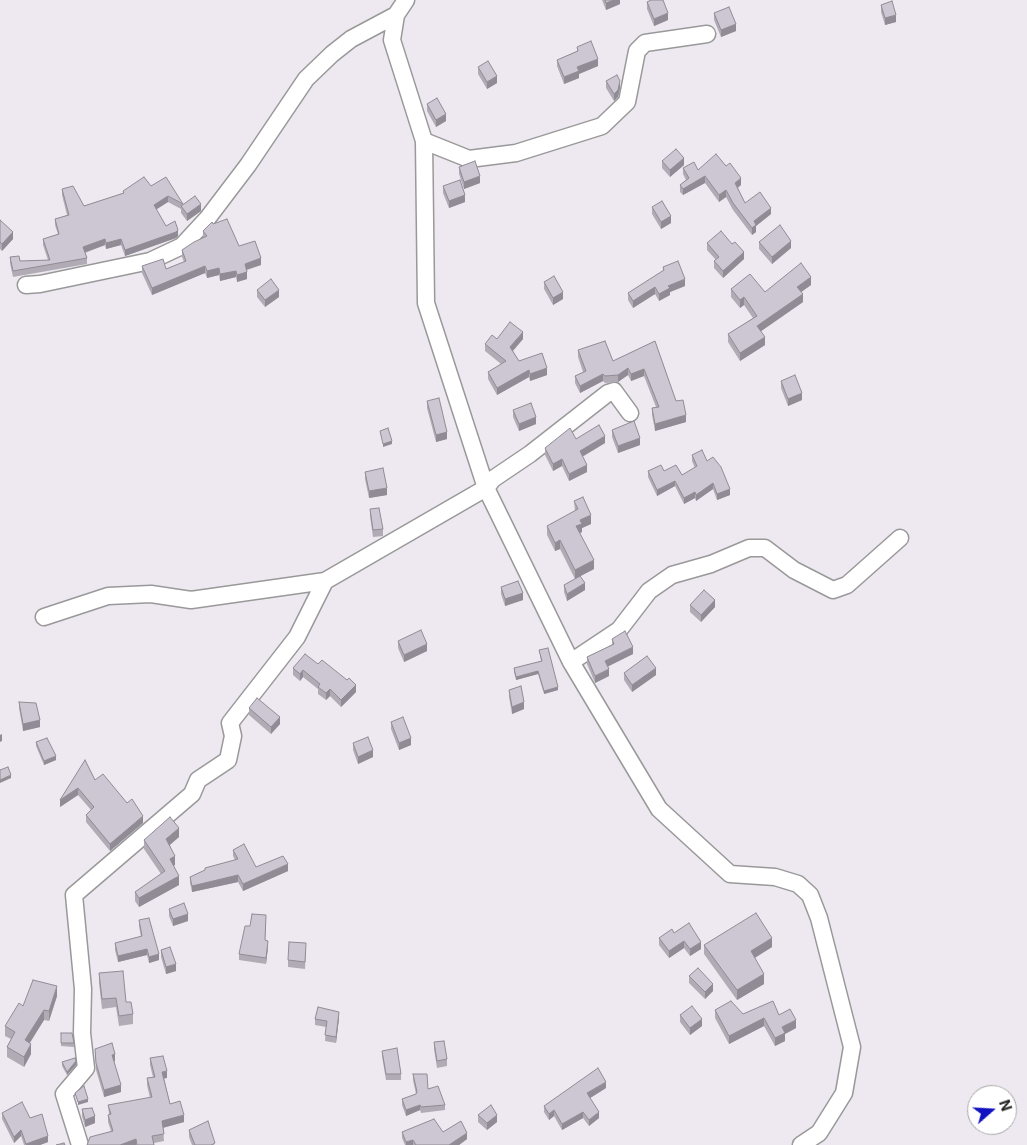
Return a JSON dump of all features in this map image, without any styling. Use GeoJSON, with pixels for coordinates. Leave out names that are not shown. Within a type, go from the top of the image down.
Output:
{"type":"FeatureCollection","features":[{"type":"Feature","properties":{"kind":"street"},"geometry":{"type":"LineString","coordinates":[[406,0],[396,15],[392,40],[424,141],[426,303],[486,488],[571,662],[659,810],[730,874],[775,877],[798,884],[810,895],[819,918],[852,1047],[844,1093],[819,1134],[801,1145]]}},
{"type":"Feature","properties":{"kind":"street"},"geometry":{"type":"LineString","coordinates":[[26,285],[40,284],[150,261],[182,246],[207,219],[248,165],[306,79],[332,54],[351,40],[396,15]]}},
{"type":"Feature","properties":{"kind":"street"},"geometry":{"type":"LineString","coordinates":[[424,141],[468,159],[516,153],[602,126],[626,102],[637,51],[645,43],[707,34]]}},
{"type":"Feature","properties":{"kind":"street"},"geometry":{"type":"LineString","coordinates":[[44,617],[108,596],[151,594],[191,600],[325,581],[486,488],[493,479],[530,454],[608,393],[614,391],[630,413]]}},
{"type":"Feature","properties":{"kind":"street"},"geometry":{"type":"LineString","coordinates":[[571,662],[619,630],[649,591],[672,575],[711,564],[749,548],[766,548],[794,570],[832,590],[847,585],[900,538]]}},
{"type":"Feature","properties":{"kind":"street"},"geometry":{"type":"LineString","coordinates":[[80,1145],[64,1094],[86,1068],[82,1033],[84,989],[74,895],[192,794],[198,780],[228,760],[233,736],[230,723],[296,637],[325,581]]}},
{"type":"Feature","properties":{"kind":"building"},"geometry":{"type":"Polygon","coordinates":[[[663,0],[668,13],[654,19],[647,2],[663,0]]]}},
{"type":"Feature","properties":{"kind":"building"},"geometry":{"type":"Polygon","coordinates":[[[892,1],[896,15],[885,18],[881,5],[892,1]]]}},
{"type":"Feature","properties":{"kind":"building"},"geometry":{"type":"Polygon","coordinates":[[[729,7],[736,24],[721,30],[714,13],[729,7]]]}},
{"type":"Feature","properties":{"kind":"building"},"geometry":{"type":"Polygon","coordinates":[[[591,41],[598,59],[577,67],[579,71],[564,77],[557,60],[578,51],[577,47],[591,41]]]}},
{"type":"Feature","properties":{"kind":"building"},"geometry":{"type":"Polygon","coordinates":[[[488,61],[497,76],[487,82],[478,67],[488,61]]]}},
{"type":"Feature","properties":{"kind":"building"},"geometry":{"type":"Polygon","coordinates":[[[617,75],[620,81],[618,90],[614,94],[606,81],[617,75]]]}},
{"type":"Feature","properties":{"kind":"building"},"geometry":{"type":"Polygon","coordinates":[[[437,98],[446,114],[436,120],[427,104],[437,98]]]}},
{"type":"Feature","properties":{"kind":"building"},"geometry":{"type":"Polygon","coordinates":[[[676,149],[684,158],[670,170],[662,161],[676,149]]]}},
{"type":"Feature","properties":{"kind":"building"},"geometry":{"type":"Polygon","coordinates":[[[716,154],[726,166],[730,163],[741,178],[735,183],[745,203],[760,192],[771,208],[754,221],[756,225],[752,228],[733,203],[726,190],[719,195],[705,176],[683,189],[680,185],[689,178],[683,168],[694,162],[698,170],[716,154]]]}},
{"type":"Feature","properties":{"kind":"building"},"geometry":{"type":"Polygon","coordinates":[[[475,161],[480,176],[464,182],[459,167],[475,161]]]}},
{"type":"Feature","properties":{"kind":"building"},"geometry":{"type":"Polygon","coordinates":[[[144,177],[151,186],[166,177],[183,204],[168,196],[154,205],[166,226],[175,221],[178,230],[176,232],[125,250],[121,239],[106,243],[105,239],[83,247],[87,258],[13,271],[10,257],[19,256],[20,261],[50,260],[43,239],[59,234],[55,219],[69,215],[62,189],[73,186],[84,206],[124,193],[123,191],[144,177]]]}},
{"type":"Feature","properties":{"kind":"building"},"geometry":{"type":"Polygon","coordinates":[[[460,180],[465,195],[449,201],[443,186],[460,180]]]}},
{"type":"Feature","properties":{"kind":"building"},"geometry":{"type":"Polygon","coordinates":[[[195,196],[201,204],[187,214],[181,206],[195,196]]]}},
{"type":"Feature","properties":{"kind":"building"},"geometry":{"type":"Polygon","coordinates":[[[662,201],[671,216],[661,222],[652,207],[662,201]]]}},
{"type":"Feature","properties":{"kind":"building"},"geometry":{"type":"Polygon","coordinates":[[[227,219],[239,246],[255,241],[261,258],[245,264],[247,272],[237,275],[236,271],[220,274],[219,268],[207,271],[205,266],[152,288],[142,266],[163,259],[166,269],[186,261],[182,250],[207,236],[203,231],[212,222],[213,224],[227,219]]]}},
{"type":"Feature","properties":{"kind":"building"},"geometry":{"type":"Polygon","coordinates":[[[0,220],[13,232],[2,244],[0,242],[0,220]]]}},
{"type":"Feature","properties":{"kind":"building"},"geometry":{"type":"Polygon","coordinates":[[[780,225],[791,241],[772,257],[759,242],[780,225]]]}},
{"type":"Feature","properties":{"kind":"building"},"geometry":{"type":"Polygon","coordinates":[[[721,231],[732,244],[735,242],[744,252],[723,271],[714,261],[719,257],[707,243],[721,231]]]}},
{"type":"Feature","properties":{"kind":"building"},"geometry":{"type":"Polygon","coordinates":[[[678,261],[685,279],[668,286],[670,288],[659,294],[655,287],[633,301],[628,293],[664,270],[663,267],[678,261]]]}},
{"type":"Feature","properties":{"kind":"building"},"geometry":{"type":"Polygon","coordinates":[[[801,263],[811,277],[797,287],[803,294],[757,326],[765,337],[740,353],[728,334],[757,316],[744,297],[740,300],[731,289],[750,274],[765,292],[801,263]]]}},
{"type":"Feature","properties":{"kind":"building"},"geometry":{"type":"Polygon","coordinates":[[[554,276],[563,292],[553,298],[544,282],[554,276]]]}},
{"type":"Feature","properties":{"kind":"building"},"geometry":{"type":"Polygon","coordinates":[[[271,279],[279,290],[265,300],[257,290],[271,279]]]}},
{"type":"Feature","properties":{"kind":"building"},"geometry":{"type":"Polygon","coordinates":[[[510,322],[523,332],[510,347],[519,361],[542,353],[547,368],[530,374],[529,370],[497,388],[488,372],[506,361],[485,344],[492,335],[497,339],[510,322]]]}},
{"type":"Feature","properties":{"kind":"building"},"geometry":{"type":"Polygon","coordinates":[[[605,341],[613,361],[655,341],[676,401],[683,400],[686,415],[655,424],[652,408],[659,407],[644,369],[631,374],[628,368],[618,375],[605,376],[603,374],[580,386],[575,376],[586,371],[578,350],[605,341]]]}},
{"type":"Feature","properties":{"kind":"building"},"geometry":{"type":"Polygon","coordinates":[[[795,375],[802,393],[788,399],[781,381],[795,375]]]}},
{"type":"Feature","properties":{"kind":"building"},"geometry":{"type":"Polygon","coordinates":[[[439,398],[447,432],[436,435],[427,401],[439,398]]]}},
{"type":"Feature","properties":{"kind":"building"},"geometry":{"type":"Polygon","coordinates":[[[531,403],[536,417],[519,424],[513,410],[531,403]]]}},
{"type":"Feature","properties":{"kind":"building"},"geometry":{"type":"Polygon","coordinates":[[[634,421],[640,438],[618,446],[612,430],[634,421]]]}},
{"type":"Feature","properties":{"kind":"building"},"geometry":{"type":"Polygon","coordinates":[[[599,425],[605,436],[580,451],[587,465],[569,474],[562,459],[553,464],[545,448],[570,428],[576,439],[599,425]]]}},
{"type":"Feature","properties":{"kind":"building"},"geometry":{"type":"Polygon","coordinates":[[[388,428],[392,441],[383,444],[380,431],[388,428]]]}},
{"type":"Feature","properties":{"kind":"building"},"geometry":{"type":"Polygon","coordinates":[[[702,450],[707,461],[713,457],[721,467],[730,489],[717,494],[713,483],[696,495],[695,492],[684,498],[675,481],[657,490],[648,471],[661,465],[664,471],[676,465],[682,475],[697,466],[692,455],[702,450]]]}},
{"type":"Feature","properties":{"kind":"building"},"geometry":{"type":"Polygon","coordinates":[[[383,468],[387,488],[369,491],[365,472],[383,468]]]}},
{"type":"Feature","properties":{"kind":"building"},"geometry":{"type":"Polygon","coordinates":[[[583,497],[591,515],[580,520],[582,524],[576,526],[594,560],[575,570],[560,540],[555,543],[547,526],[578,509],[574,501],[583,497]]]}},
{"type":"Feature","properties":{"kind":"building"},"geometry":{"type":"Polygon","coordinates":[[[379,508],[383,529],[373,530],[370,509],[379,508]]]}},
{"type":"Feature","properties":{"kind":"building"},"geometry":{"type":"Polygon","coordinates":[[[580,576],[585,583],[567,594],[564,585],[580,576]]]}},
{"type":"Feature","properties":{"kind":"building"},"geometry":{"type":"Polygon","coordinates":[[[518,581],[523,593],[505,599],[501,587],[518,581]]]}},
{"type":"Feature","properties":{"kind":"building"},"geometry":{"type":"Polygon","coordinates":[[[704,590],[715,600],[701,615],[690,605],[704,590]]]}},
{"type":"Feature","properties":{"kind":"building"},"geometry":{"type":"Polygon","coordinates":[[[421,630],[427,644],[404,655],[398,641],[421,630]]]}},
{"type":"Feature","properties":{"kind":"building"},"geometry":{"type":"Polygon","coordinates":[[[625,631],[633,647],[605,661],[609,669],[595,676],[587,657],[614,644],[612,639],[625,631]]]}},
{"type":"Feature","properties":{"kind":"building"},"geometry":{"type":"Polygon","coordinates":[[[548,648],[558,687],[544,691],[538,671],[516,677],[514,668],[542,661],[539,650],[548,648]]]}},
{"type":"Feature","properties":{"kind":"building"},"geometry":{"type":"Polygon","coordinates":[[[305,654],[318,664],[322,660],[356,685],[341,700],[330,689],[326,693],[318,687],[320,684],[303,670],[300,674],[293,668],[305,654]]]}},
{"type":"Feature","properties":{"kind":"building"},"geometry":{"type":"Polygon","coordinates":[[[647,656],[656,668],[632,685],[624,673],[647,656]]]}},
{"type":"Feature","properties":{"kind":"building"},"geometry":{"type":"Polygon","coordinates":[[[521,686],[524,702],[512,707],[509,690],[521,686]]]}},
{"type":"Feature","properties":{"kind":"building"},"geometry":{"type":"Polygon","coordinates":[[[257,698],[280,717],[271,727],[249,708],[257,698]]]}},
{"type":"Feature","properties":{"kind":"building"},"geometry":{"type":"Polygon","coordinates":[[[19,702],[36,703],[40,720],[23,724],[19,702]]]}},
{"type":"Feature","properties":{"kind":"building"},"geometry":{"type":"Polygon","coordinates":[[[403,717],[411,738],[399,743],[391,722],[403,717]]]}},
{"type":"Feature","properties":{"kind":"building"},"geometry":{"type":"Polygon","coordinates":[[[368,737],[373,750],[358,757],[353,743],[368,737]]]}},
{"type":"Feature","properties":{"kind":"building"},"geometry":{"type":"Polygon","coordinates":[[[47,738],[56,756],[44,761],[36,742],[47,738]]]}},
{"type":"Feature","properties":{"kind":"building"},"geometry":{"type":"Polygon","coordinates":[[[85,760],[95,780],[103,774],[127,803],[132,799],[143,816],[110,844],[86,815],[94,807],[78,788],[60,800],[85,760]]]}},
{"type":"Feature","properties":{"kind":"building"},"geometry":{"type":"Polygon","coordinates":[[[8,767],[11,775],[0,780],[0,770],[8,767]]]}},
{"type":"Feature","properties":{"kind":"building"},"geometry":{"type":"Polygon","coordinates":[[[170,817],[179,828],[166,839],[175,856],[170,859],[179,876],[139,898],[135,892],[165,871],[144,840],[170,817]]]}},
{"type":"Feature","properties":{"kind":"building"},"geometry":{"type":"Polygon","coordinates":[[[244,844],[256,867],[283,856],[288,864],[243,884],[238,875],[192,886],[190,877],[205,870],[205,868],[238,859],[233,850],[244,844]]]}},
{"type":"Feature","properties":{"kind":"building"},"geometry":{"type":"Polygon","coordinates":[[[184,903],[188,914],[173,919],[169,909],[184,903]]]}},
{"type":"Feature","properties":{"kind":"building"},"geometry":{"type":"Polygon","coordinates":[[[756,913],[772,938],[751,951],[764,974],[737,990],[704,945],[756,913]]]}},
{"type":"Feature","properties":{"kind":"building"},"geometry":{"type":"Polygon","coordinates":[[[252,914],[266,915],[265,940],[268,941],[266,958],[239,954],[245,926],[250,926],[252,914]]]}},
{"type":"Feature","properties":{"kind":"building"},"geometry":{"type":"Polygon","coordinates":[[[149,918],[159,954],[149,957],[147,949],[118,956],[115,943],[142,936],[139,920],[149,918]]]}},
{"type":"Feature","properties":{"kind":"building"},"geometry":{"type":"Polygon","coordinates":[[[689,923],[701,942],[690,949],[684,941],[669,951],[659,938],[672,929],[674,933],[689,923]]]}},
{"type":"Feature","properties":{"kind":"building"},"geometry":{"type":"Polygon","coordinates":[[[289,942],[306,943],[305,962],[288,960],[289,942]]]}},
{"type":"Feature","properties":{"kind":"building"},"geometry":{"type":"Polygon","coordinates":[[[170,947],[176,964],[166,967],[161,950],[170,947]]]}},
{"type":"Feature","properties":{"kind":"building"},"geometry":{"type":"Polygon","coordinates":[[[698,968],[713,984],[705,992],[689,976],[698,968]]]}},
{"type":"Feature","properties":{"kind":"building"},"geometry":{"type":"Polygon","coordinates":[[[123,971],[126,1002],[131,1002],[133,1014],[119,1016],[116,998],[102,999],[99,973],[123,971]]]}},
{"type":"Feature","properties":{"kind":"building"},"geometry":{"type":"Polygon","coordinates":[[[33,980],[57,986],[49,1011],[44,1010],[25,1040],[31,1044],[24,1057],[7,1047],[15,1032],[5,1026],[19,1003],[23,1006],[33,980]]]}},
{"type":"Feature","properties":{"kind":"building"},"geometry":{"type":"Polygon","coordinates":[[[731,1001],[743,1014],[773,1001],[779,1015],[790,1009],[796,1020],[782,1027],[785,1033],[775,1038],[764,1018],[729,1036],[715,1010],[731,1001]]]}},
{"type":"Feature","properties":{"kind":"building"},"geometry":{"type":"Polygon","coordinates":[[[692,1006],[702,1019],[690,1028],[680,1015],[692,1006]]]}},
{"type":"Feature","properties":{"kind":"building"},"geometry":{"type":"Polygon","coordinates":[[[318,1007],[339,1012],[336,1037],[325,1035],[327,1021],[315,1019],[318,1007]]]}},
{"type":"Feature","properties":{"kind":"building"},"geometry":{"type":"Polygon","coordinates":[[[61,1033],[72,1033],[74,1043],[61,1043],[61,1033]]]}},
{"type":"Feature","properties":{"kind":"building"},"geometry":{"type":"Polygon","coordinates":[[[444,1041],[447,1059],[437,1061],[434,1042],[444,1041]]]}},
{"type":"Feature","properties":{"kind":"building"},"geometry":{"type":"Polygon","coordinates":[[[112,1043],[115,1054],[112,1055],[121,1085],[104,1090],[96,1063],[95,1049],[112,1043]]]}},
{"type":"Feature","properties":{"kind":"building"},"geometry":{"type":"Polygon","coordinates":[[[397,1048],[401,1074],[386,1074],[382,1051],[397,1048]]]}},
{"type":"Feature","properties":{"kind":"building"},"geometry":{"type":"Polygon","coordinates":[[[163,1056],[167,1071],[162,1072],[170,1104],[180,1101],[184,1115],[162,1121],[164,1134],[152,1136],[154,1145],[137,1145],[136,1139],[120,1145],[87,1145],[90,1137],[113,1131],[108,1115],[111,1114],[108,1105],[152,1097],[147,1078],[155,1077],[150,1058],[163,1056]]]}},
{"type":"Feature","properties":{"kind":"building"},"geometry":{"type":"Polygon","coordinates":[[[75,1058],[76,1061],[67,1072],[62,1062],[75,1058]]]}},
{"type":"Feature","properties":{"kind":"building"},"geometry":{"type":"Polygon","coordinates":[[[598,1068],[606,1082],[587,1093],[599,1112],[589,1120],[583,1112],[562,1124],[554,1110],[549,1114],[544,1106],[598,1068]]]}},
{"type":"Feature","properties":{"kind":"building"},"geometry":{"type":"Polygon","coordinates":[[[413,1074],[427,1074],[428,1089],[438,1086],[445,1105],[421,1107],[420,1105],[406,1110],[402,1099],[417,1092],[413,1074]]]}},
{"type":"Feature","properties":{"kind":"building"},"geometry":{"type":"Polygon","coordinates":[[[84,1086],[88,1099],[78,1102],[75,1093],[84,1086]]]}},
{"type":"Feature","properties":{"kind":"building"},"geometry":{"type":"Polygon","coordinates":[[[22,1102],[30,1118],[42,1114],[48,1136],[26,1144],[21,1130],[14,1137],[2,1113],[22,1102]]]}},
{"type":"Feature","properties":{"kind":"building"},"geometry":{"type":"Polygon","coordinates":[[[491,1105],[497,1115],[487,1123],[478,1115],[491,1105]]]}},
{"type":"Feature","properties":{"kind":"building"},"geometry":{"type":"Polygon","coordinates":[[[92,1108],[95,1116],[85,1120],[82,1109],[92,1108]]]}},
{"type":"Feature","properties":{"kind":"building"},"geometry":{"type":"Polygon","coordinates":[[[434,1119],[443,1132],[461,1121],[467,1133],[449,1145],[416,1145],[413,1140],[406,1142],[402,1132],[434,1119]]]}},
{"type":"Feature","properties":{"kind":"building"},"geometry":{"type":"Polygon","coordinates":[[[208,1121],[215,1143],[211,1145],[195,1145],[189,1130],[208,1121]]]}}]}
